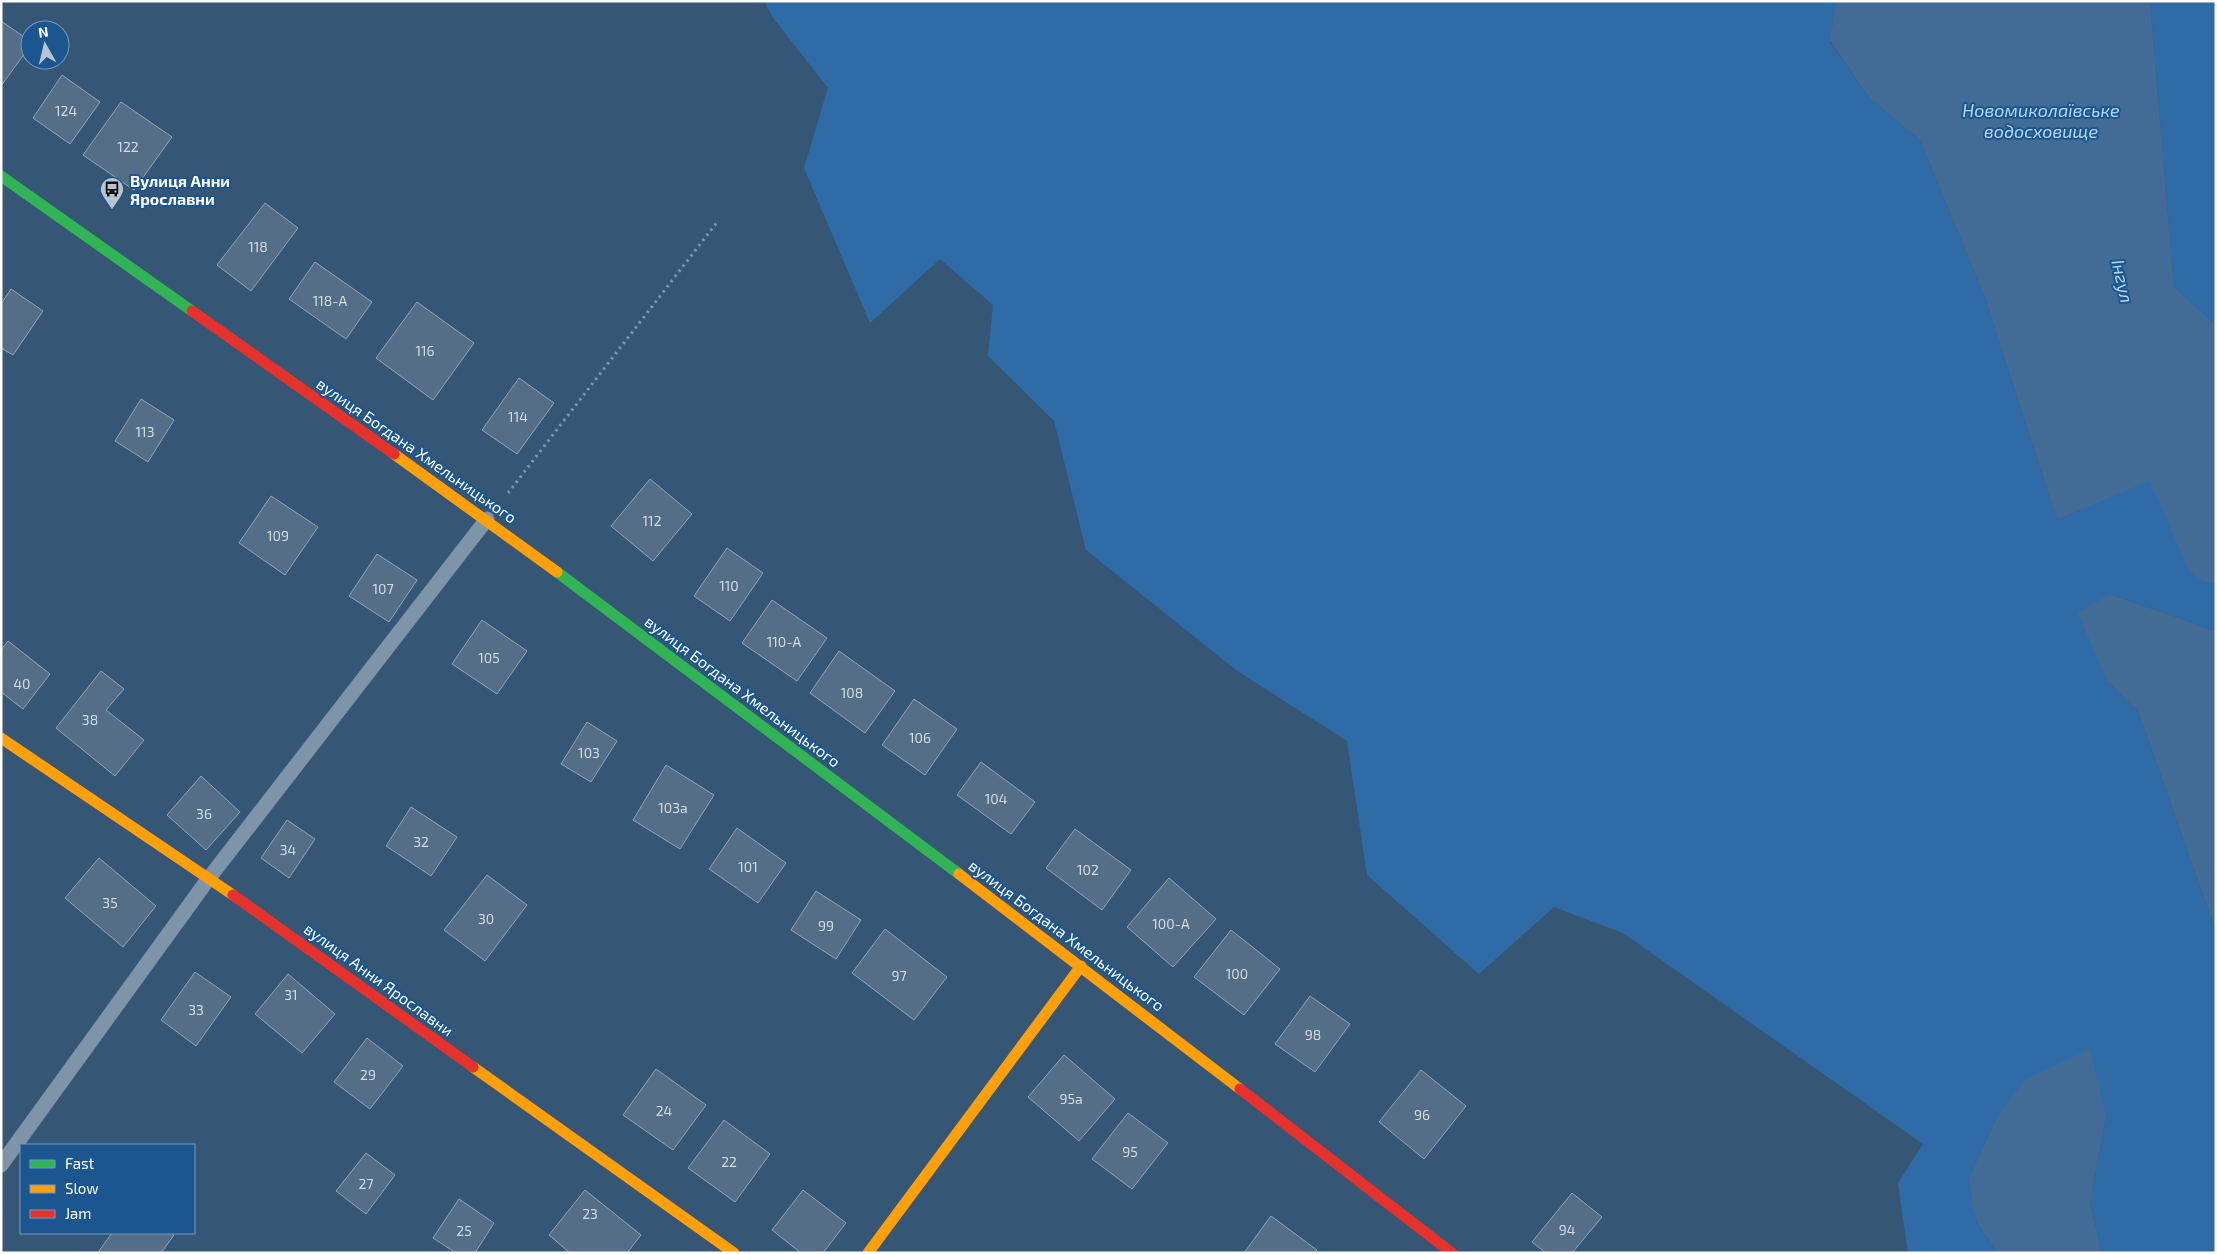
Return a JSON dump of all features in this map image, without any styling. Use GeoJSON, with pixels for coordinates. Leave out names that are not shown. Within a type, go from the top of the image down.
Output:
{"type":"FeatureCollection","features":[{"type":"Feature","properties":{"kind":"street","name":"вулиця Богдана Хмельницького"},"geometry":{"type":"LineString","coordinates":[[1,176],[487,519],[1081,966],[1452,1253]]}},
{"type":"Feature","properties":{"kind":"street","name":"вулиця Анни Ярославни"},"geometry":{"type":"LineString","coordinates":[[1,738],[209,878],[734,1253]]}},
{"type":"Feature","properties":{"kind":"street"},"geometry":{"type":"LineString","coordinates":[[868,1253],[1081,966]]}},
{"type":"Feature","properties":{"kind":"lane"},"geometry":{"type":"LineString","coordinates":[[1,1165],[209,878],[487,519]]}},
{"type":"Feature","properties":{"kind":"path"},"geometry":{"type":"LineString","coordinates":[[487,519],[718,221]]}},
{"type":"Feature","properties":{"kind":"shaded area"},"geometry":{"type":"Polygon","coordinates":[[[764,1],[1836,1],[1830,42],[1869,98],[1920,140],[1985,298],[2057,520],[2187,464],[2216,474],[2216,631],[2110,594],[2107,681],[2138,711],[2216,932],[2216,1253],[2102,1253],[2090,1202],[2106,1117],[1995,1121],[1968,1180],[1977,1223],[1998,1253],[1908,1253],[1898,1183],[1923,1144],[1623,933],[1554,907],[1479,974],[1367,875],[1347,741],[1236,670],[1086,550],[1054,421],[988,356],[993,305],[940,259],[870,323],[804,168],[828,88],[774,19],[764,1]]]}},
{"type":"Feature","properties":{"kind":"shaded area"},"geometry":{"type":"Polygon","coordinates":[[[2150,1],[2216,1],[2216,325],[2174,287],[2150,1]]]}},
{"type":"Feature","properties":{"kind":"water","name":"Новомиколаївське водосховище"},"geometry":{"type":"Polygon","coordinates":[[[1836,1],[2150,1],[2174,287],[2216,325],[2216,474],[2187,465],[2057,520],[1985,298],[1920,140],[1869,98],[1830,41],[1836,1]]]}},
{"type":"Feature","properties":{"kind":"water"},"geometry":{"type":"Polygon","coordinates":[[[2110,594],[2216,631],[2216,932],[2138,711],[2107,681],[2078,613],[2110,594]]]}},
{"type":"Feature","properties":{"kind":"water"},"geometry":{"type":"Polygon","coordinates":[[[2090,1049],[2106,1117],[2090,1202],[2102,1253],[1998,1253],[1977,1223],[1968,1180],[1995,1121],[2024,1080],[2090,1049]]]}},
{"type":"Feature","properties":{"kind":"building"},"geometry":{"type":"Polygon","coordinates":[[[1,21],[20,34],[20,60],[1,86],[1,21]]]}},
{"type":"Feature","properties":{"kind":"building"},"geometry":{"type":"Polygon","coordinates":[[[62,75],[100,102],[70,144],[33,118],[62,75]]]}},
{"type":"Feature","properties":{"kind":"building"},"geometry":{"type":"Polygon","coordinates":[[[121,102],[172,137],[134,190],[83,155],[121,102]]]}},
{"type":"Feature","properties":{"kind":"building"},"geometry":{"type":"Polygon","coordinates":[[[265,203],[298,228],[251,291],[217,265],[265,203]]]}},
{"type":"Feature","properties":{"kind":"building"},"geometry":{"type":"Polygon","coordinates":[[[315,262],[372,302],[346,339],[289,299],[315,262]]]}},
{"type":"Feature","properties":{"kind":"building"},"geometry":{"type":"Polygon","coordinates":[[[11,289],[43,311],[13,355],[1,348],[1,304],[11,289]]]}},
{"type":"Feature","properties":{"kind":"building"},"geometry":{"type":"Polygon","coordinates":[[[417,302],[474,343],[433,400],[376,358],[417,302]]]}},
{"type":"Feature","properties":{"kind":"building"},"geometry":{"type":"Polygon","coordinates":[[[519,378],[554,403],[517,454],[482,430],[519,378]]]}},
{"type":"Feature","properties":{"kind":"building"},"geometry":{"type":"Polygon","coordinates":[[[141,399],[174,420],[148,462],[115,441],[141,399]]]}},
{"type":"Feature","properties":{"kind":"building"},"geometry":{"type":"Polygon","coordinates":[[[650,479],[692,514],[653,561],[611,526],[650,479]]]}},
{"type":"Feature","properties":{"kind":"building"},"geometry":{"type":"Polygon","coordinates":[[[271,496],[318,527],[285,575],[239,543],[271,496]]]}},
{"type":"Feature","properties":{"kind":"building"},"geometry":{"type":"Polygon","coordinates":[[[727,548],[763,573],[730,621],[694,596],[727,548]]]}},
{"type":"Feature","properties":{"kind":"building"},"geometry":{"type":"Polygon","coordinates":[[[377,554],[417,580],[389,622],[349,596],[377,554]]]}},
{"type":"Feature","properties":{"kind":"building"},"geometry":{"type":"Polygon","coordinates":[[[772,600],[827,638],[797,681],[742,643],[772,600]]]}},
{"type":"Feature","properties":{"kind":"building"},"geometry":{"type":"Polygon","coordinates":[[[482,620],[527,651],[497,694],[452,664],[482,620]]]}},
{"type":"Feature","properties":{"kind":"building"},"geometry":{"type":"Polygon","coordinates":[[[8,641],[50,674],[23,709],[1,692],[1,650],[8,641]]]}},
{"type":"Feature","properties":{"kind":"building"},"geometry":{"type":"Polygon","coordinates":[[[839,651],[895,691],[865,733],[810,693],[839,651]]]}},
{"type":"Feature","properties":{"kind":"building"},"geometry":{"type":"Polygon","coordinates":[[[101,671],[124,689],[106,710],[144,740],[115,776],[56,728],[101,671]]]}},
{"type":"Feature","properties":{"kind":"building"},"geometry":{"type":"Polygon","coordinates":[[[914,699],[957,729],[925,775],[882,745],[914,699]]]}},
{"type":"Feature","properties":{"kind":"building"},"geometry":{"type":"Polygon","coordinates":[[[587,722],[617,741],[591,782],[561,764],[587,722]]]}},
{"type":"Feature","properties":{"kind":"building"},"geometry":{"type":"Polygon","coordinates":[[[981,762],[1035,802],[1011,834],[957,795],[981,762]]]}},
{"type":"Feature","properties":{"kind":"building"},"geometry":{"type":"Polygon","coordinates":[[[666,765],[714,795],[680,849],[633,820],[666,765]]]}},
{"type":"Feature","properties":{"kind":"building"},"geometry":{"type":"Polygon","coordinates":[[[201,776],[240,812],[206,850],[167,815],[201,776]]]}},
{"type":"Feature","properties":{"kind":"building"},"geometry":{"type":"Polygon","coordinates":[[[411,807],[457,837],[431,876],[386,846],[411,807]]]}},
{"type":"Feature","properties":{"kind":"building"},"geometry":{"type":"Polygon","coordinates":[[[287,820],[315,839],[289,878],[261,858],[287,820]]]}},
{"type":"Feature","properties":{"kind":"building"},"geometry":{"type":"Polygon","coordinates":[[[737,828],[786,863],[758,903],[709,869],[737,828]]]}},
{"type":"Feature","properties":{"kind":"building"},"geometry":{"type":"Polygon","coordinates":[[[1075,829],[1131,870],[1102,910],[1046,868],[1075,829]]]}},
{"type":"Feature","properties":{"kind":"building"},"geometry":{"type":"Polygon","coordinates":[[[99,858],[156,906],[123,947],[65,898],[99,858]]]}},
{"type":"Feature","properties":{"kind":"building"},"geometry":{"type":"Polygon","coordinates":[[[487,875],[527,905],[485,961],[444,930],[487,875]]]}},
{"type":"Feature","properties":{"kind":"building"},"geometry":{"type":"Polygon","coordinates":[[[1169,878],[1216,919],[1173,967],[1127,927],[1169,878]]]}},
{"type":"Feature","properties":{"kind":"building"},"geometry":{"type":"Polygon","coordinates":[[[816,891],[861,920],[836,959],[791,930],[816,891]]]}},
{"type":"Feature","properties":{"kind":"building"},"geometry":{"type":"Polygon","coordinates":[[[885,929],[947,977],[914,1020],[852,973],[885,929]]]}},
{"type":"Feature","properties":{"kind":"building"},"geometry":{"type":"Polygon","coordinates":[[[1231,930],[1280,969],[1244,1015],[1194,977],[1231,930]]]}},
{"type":"Feature","properties":{"kind":"building"},"geometry":{"type":"Polygon","coordinates":[[[195,972],[231,997],[196,1046],[161,1020],[195,972]]]}},
{"type":"Feature","properties":{"kind":"building"},"geometry":{"type":"Polygon","coordinates":[[[288,974],[335,1014],[302,1053],[255,1014],[288,974]]]}},
{"type":"Feature","properties":{"kind":"building"},"geometry":{"type":"Polygon","coordinates":[[[1310,996],[1350,1024],[1315,1072],[1275,1044],[1310,996]]]}},
{"type":"Feature","properties":{"kind":"building"},"geometry":{"type":"Polygon","coordinates":[[[367,1038],[403,1066],[370,1109],[334,1082],[367,1038]]]}},
{"type":"Feature","properties":{"kind":"building"},"geometry":{"type":"Polygon","coordinates":[[[1064,1055],[1115,1099],[1079,1141],[1028,1097],[1064,1055]]]}},
{"type":"Feature","properties":{"kind":"building"},"geometry":{"type":"Polygon","coordinates":[[[656,1069],[706,1105],[673,1150],[623,1115],[656,1069]]]}},
{"type":"Feature","properties":{"kind":"building"},"geometry":{"type":"Polygon","coordinates":[[[1421,1070],[1466,1106],[1424,1159],[1379,1122],[1421,1070]]]}},
{"type":"Feature","properties":{"kind":"building"},"geometry":{"type":"Polygon","coordinates":[[[1128,1113],[1168,1143],[1132,1189],[1092,1159],[1128,1113]]]}},
{"type":"Feature","properties":{"kind":"building"},"geometry":{"type":"Polygon","coordinates":[[[724,1120],[770,1154],[735,1202],[688,1168],[724,1120]]]}},
{"type":"Feature","properties":{"kind":"building"},"geometry":{"type":"Polygon","coordinates":[[[366,1153],[395,1175],[366,1214],[336,1191],[366,1153]]]}},
{"type":"Feature","properties":{"kind":"building"},"geometry":{"type":"Polygon","coordinates":[[[585,1190],[641,1235],[627,1253],[570,1253],[549,1235],[585,1190]]]}},
{"type":"Feature","properties":{"kind":"building"},"geometry":{"type":"Polygon","coordinates":[[[803,1190],[846,1223],[823,1253],[801,1253],[772,1230],[803,1190]]]}},
{"type":"Feature","properties":{"kind":"building"},"geometry":{"type":"Polygon","coordinates":[[[1572,1193],[1602,1217],[1572,1253],[1546,1253],[1532,1242],[1572,1193]]]}},
{"type":"Feature","properties":{"kind":"building"},"geometry":{"type":"Polygon","coordinates":[[[459,1199],[494,1223],[475,1253],[456,1253],[433,1238],[459,1199]]]}},
{"type":"Feature","properties":{"kind":"building"},"geometry":{"type":"Polygon","coordinates":[[[1271,1216],[1317,1250],[1314,1253],[1244,1253],[1271,1216]]]}},
{"type":"Feature","properties":{"kind":"building"},"geometry":{"type":"Polygon","coordinates":[[[111,1234],[174,1235],[161,1253],[102,1253],[99,1251],[111,1234]]]}},
{"type":"Feature","properties":{"kind":"waterway","name":"Інгул"},"geometry":{"type":"LineString","coordinates":[[2147,385],[2150,401],[2216,551]]}},
{"type":"Feature","properties":{"kind":"traffic: fast"},"geometry":{"type":"LineString","coordinates":[[1,176],[192,311]]}},
{"type":"Feature","properties":{"kind":"traffic: fast"},"geometry":{"type":"LineString","coordinates":[[557,572],[959,874]]}},
{"type":"Feature","properties":{"kind":"traffic: slow"},"geometry":{"type":"LineString","coordinates":[[394,454],[557,572]]}},
{"type":"Feature","properties":{"kind":"traffic: slow"},"geometry":{"type":"LineString","coordinates":[[1,738],[233,895]]}},
{"type":"Feature","properties":{"kind":"traffic: slow"},"geometry":{"type":"LineString","coordinates":[[959,874],[1240,1089]]}},
{"type":"Feature","properties":{"kind":"traffic: slow"},"geometry":{"type":"LineString","coordinates":[[868,1253],[1081,966]]}},
{"type":"Feature","properties":{"kind":"traffic: slow"},"geometry":{"type":"LineString","coordinates":[[473,1067],[734,1253]]}},
{"type":"Feature","properties":{"kind":"traffic: jam"},"geometry":{"type":"LineString","coordinates":[[192,311],[394,454]]}},
{"type":"Feature","properties":{"kind":"traffic: jam"},"geometry":{"type":"LineString","coordinates":[[233,895],[473,1067]]}},
{"type":"Feature","properties":{"kind":"traffic: jam"},"geometry":{"type":"LineString","coordinates":[[1240,1089],[1452,1253]]}},
{"type":"Feature","properties":{"kind":"place","name":"Вулиця Анни Ярославни"},"geometry":{"type":"Point","coordinates":[112,210]}}]}
